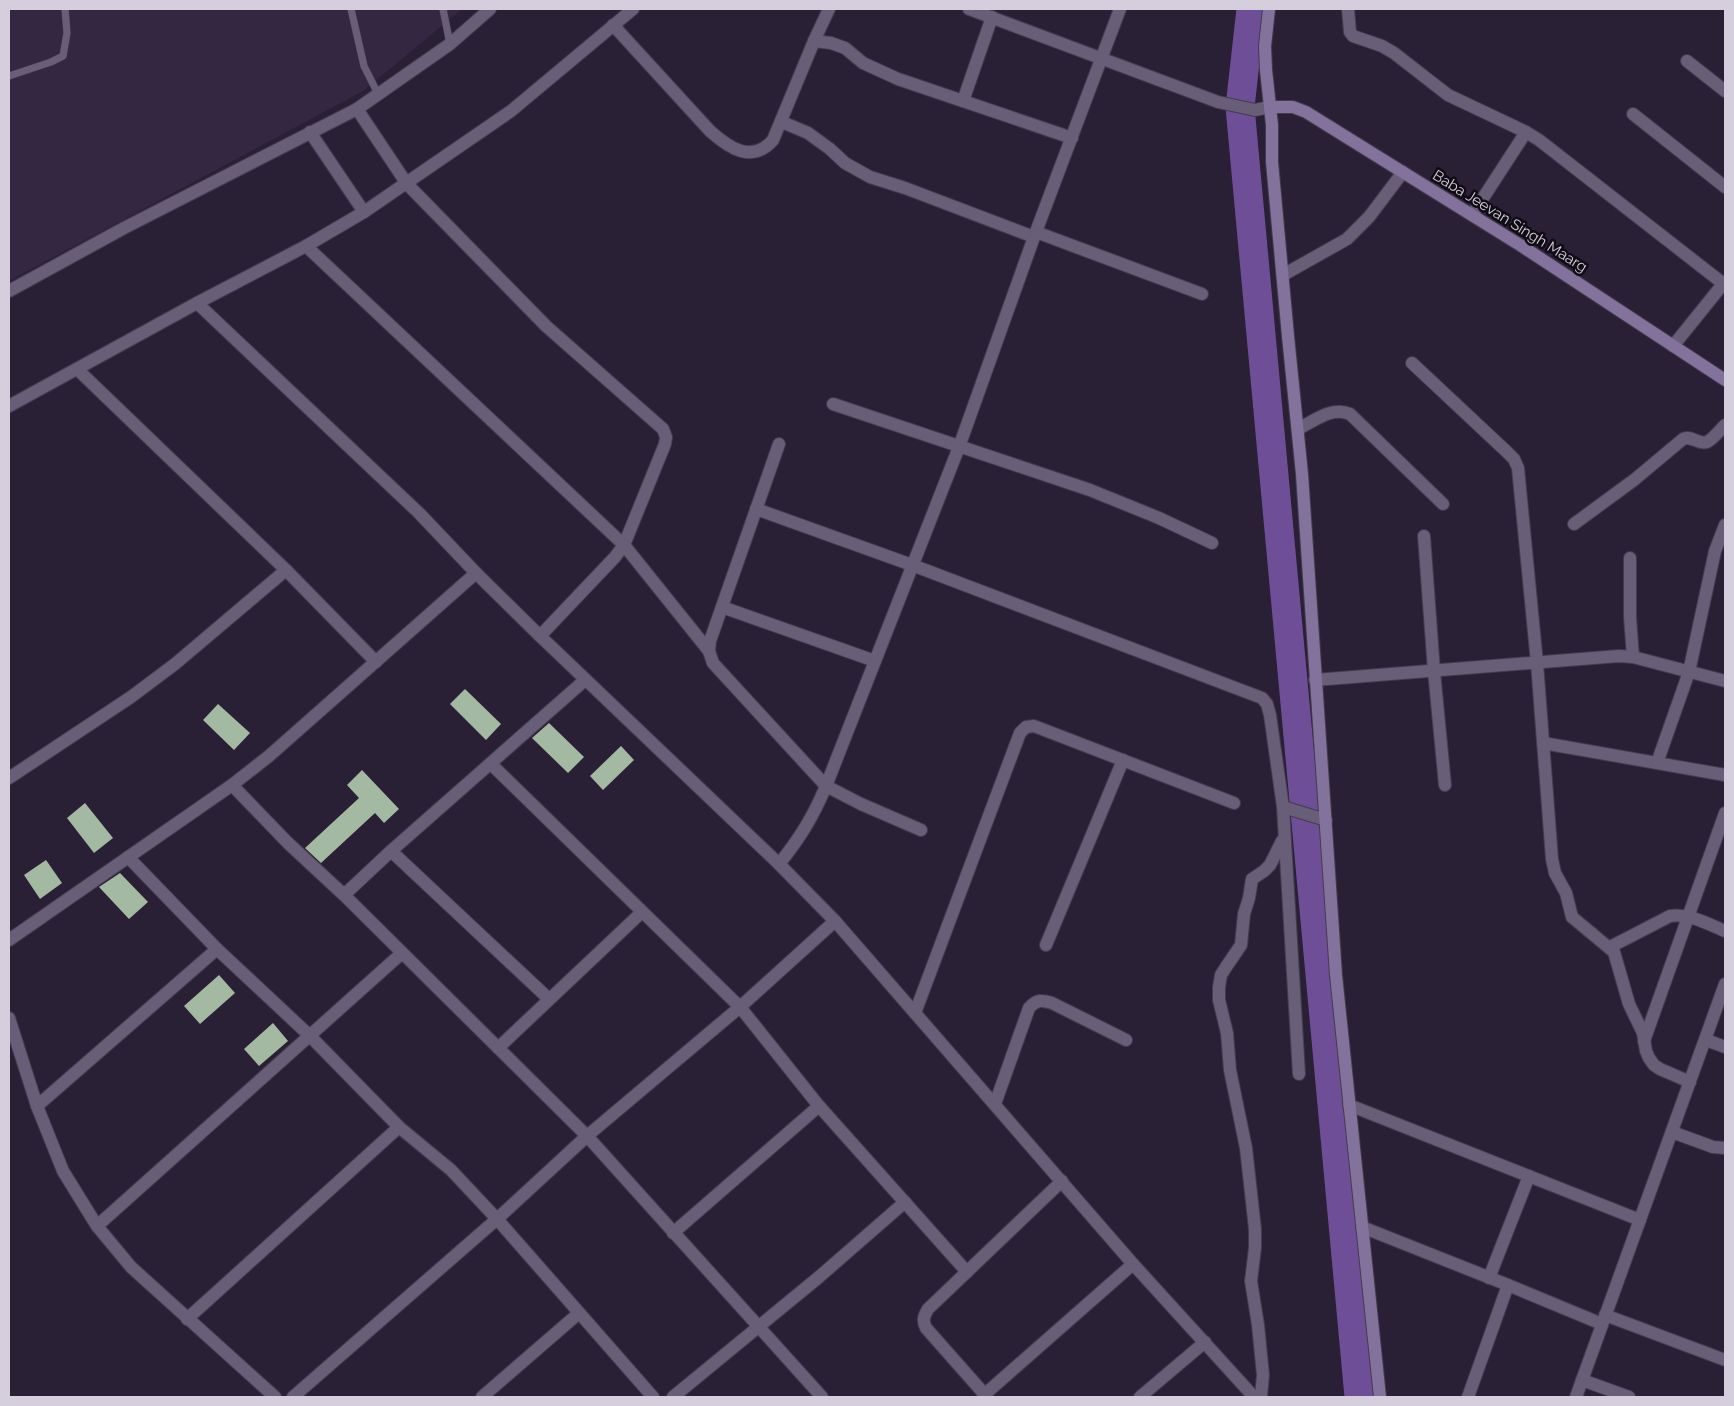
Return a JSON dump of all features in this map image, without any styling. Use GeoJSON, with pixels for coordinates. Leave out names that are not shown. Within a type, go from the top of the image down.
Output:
{"type":"FeatureCollection","features":[{"type":"Feature","properties":{"kind":"street"},"geometry":{"type":"LineString","coordinates":[[9,291],[124,228],[357,109],[450,44],[490,9]]}},
{"type":"Feature","properties":{"kind":"street"},"geometry":{"type":"LineString","coordinates":[[9,406],[197,303],[306,246],[364,212],[511,111],[633,9]]}},
{"type":"Feature","properties":{"kind":"street"},"geometry":{"type":"LineString","coordinates":[[613,25],[720,140],[736,150],[756,152],[766,148],[773,140],[829,9]]}},
{"type":"Feature","properties":{"kind":"street"},"geometry":{"type":"LineString","coordinates":[[969,9],[1218,102],[1255,110],[1270,107]]}},
{"type":"Feature","properties":{"kind":"street"},"geometry":{"type":"LineString","coordinates":[[779,864],[802,834],[816,810],[826,786],[959,447],[1035,234],[1120,9]]}},
{"type":"Feature","properties":{"kind":"street"},"geometry":{"type":"LineString","coordinates":[[1269,9],[1265,46],[1266,70],[1282,275],[1302,474],[1315,680],[1320,819],[1380,1397]]}},
{"type":"Feature","properties":{"kind":"street"},"geometry":{"type":"LineString","coordinates":[[1348,9],[1350,32],[1353,36],[1382,46],[1455,99],[1526,132],[1559,154],[1724,284],[1674,346]]}},
{"type":"Feature","properties":{"kind":"street"},"geometry":{"type":"LineString","coordinates":[[963,101],[992,17]]}},
{"type":"Feature","properties":{"kind":"street"},"geometry":{"type":"LineString","coordinates":[[814,41],[831,43],[845,48],[873,69],[898,79],[1072,138]]}},
{"type":"Feature","properties":{"kind":"street"},"geometry":{"type":"LineString","coordinates":[[1687,61],[1725,91]]}},
{"type":"Feature","properties":{"kind":"street","name":"Baba Jeevan Singh Maarg"},"geometry":{"type":"LineString","coordinates":[[1270,107],[1286,106],[1300,109],[1520,245],[1725,380]]}},
{"type":"Feature","properties":{"kind":"street"},"geometry":{"type":"LineString","coordinates":[[357,109],[407,184],[546,326],[663,429],[666,437],[665,444],[624,545],[615,557],[540,636]]}},
{"type":"Feature","properties":{"kind":"street"},"geometry":{"type":"LineString","coordinates":[[1633,114],[1725,187]]}},
{"type":"Feature","properties":{"kind":"street"},"geometry":{"type":"LineString","coordinates":[[782,122],[808,133],[845,163],[870,177],[906,188],[1202,294]]}},
{"type":"Feature","properties":{"kind":"street"},"geometry":{"type":"LineString","coordinates":[[310,132],[364,212]]}},
{"type":"Feature","properties":{"kind":"street"},"geometry":{"type":"LineString","coordinates":[[1472,215],[1526,132]]}},
{"type":"Feature","properties":{"kind":"street"},"geometry":{"type":"LineString","coordinates":[[1282,275],[1347,239],[1369,217],[1403,172]]}},
{"type":"Feature","properties":{"kind":"street"},"geometry":{"type":"LineString","coordinates":[[306,246],[624,545],[709,652],[713,663],[826,786],[860,804],[921,830]]}},
{"type":"Feature","properties":{"kind":"street"},"geometry":{"type":"LineString","coordinates":[[197,303],[419,513],[540,636],[779,864],[835,921],[1133,1264],[1254,1397]]}},
{"type":"Feature","properties":{"kind":"street"},"geometry":{"type":"LineString","coordinates":[[1412,362],[1514,459],[1519,476],[1537,663],[1552,859],[1555,873],[1566,893],[1572,917],[1610,947],[1617,958],[1629,1004],[1641,1026],[1646,1051],[1654,1065],[1690,1082]]}},
{"type":"Feature","properties":{"kind":"street"},"geometry":{"type":"LineString","coordinates":[[77,369],[286,570],[376,662]]}},
{"type":"Feature","properties":{"kind":"street"},"geometry":{"type":"LineString","coordinates":[[833,404],[1090,490],[1152,514],[1212,543]]}},
{"type":"Feature","properties":{"kind":"street"},"geometry":{"type":"LineString","coordinates":[[1298,429],[1333,412],[1344,411],[1350,414],[1444,504]]}},
{"type":"Feature","properties":{"kind":"street"},"geometry":{"type":"LineString","coordinates":[[1574,524],[1634,480],[1683,439],[1691,438],[1700,443],[1705,443],[1725,425]]}},
{"type":"Feature","properties":{"kind":"street"},"geometry":{"type":"LineString","coordinates":[[709,652],[710,641],[779,444]]}},
{"type":"Feature","properties":{"kind":"street"},"geometry":{"type":"LineString","coordinates":[[756,509],[912,565],[1262,698],[1267,704],[1270,716],[1286,808],[1284,836],[1298,1074]]}},
{"type":"Feature","properties":{"kind":"street"},"geometry":{"type":"LineString","coordinates":[[1657,763],[1689,672],[1715,551],[1725,525]]}},
{"type":"Feature","properties":{"kind":"street"},"geometry":{"type":"LineString","coordinates":[[1424,536],[1445,785]]}},
{"type":"Feature","properties":{"kind":"street"},"geometry":{"type":"LineString","coordinates":[[1630,558],[1632,657]]}},
{"type":"Feature","properties":{"kind":"street"},"geometry":{"type":"LineString","coordinates":[[9,778],[131,697],[175,664],[286,570]]}},
{"type":"Feature","properties":{"kind":"street"},"geometry":{"type":"LineString","coordinates":[[9,940],[232,785],[269,756],[476,573]]}},
{"type":"Feature","properties":{"kind":"street"},"geometry":{"type":"LineString","coordinates":[[722,607],[875,661]]}},
{"type":"Feature","properties":{"kind":"street"},"geometry":{"type":"LineString","coordinates":[[1315,680],[1606,656],[1632,657],[1725,681]]}},
{"type":"Feature","properties":{"kind":"street"},"geometry":{"type":"LineString","coordinates":[[344,895],[391,851],[585,680]]}},
{"type":"Feature","properties":{"kind":"street"},"geometry":{"type":"LineString","coordinates":[[915,1013],[1020,733],[1026,727],[1034,726],[1234,803]]}},
{"type":"Feature","properties":{"kind":"street"},"geometry":{"type":"LineString","coordinates":[[1543,743],[1725,775]]}},
{"type":"Feature","properties":{"kind":"street"},"geometry":{"type":"LineString","coordinates":[[1046,945],[1123,760]]}},
{"type":"Feature","properties":{"kind":"street"},"geometry":{"type":"LineString","coordinates":[[490,764],[740,1007],[819,1106],[967,1272]]}},
{"type":"Feature","properties":{"kind":"street"},"geometry":{"type":"LineString","coordinates":[[232,785],[587,1136],[822,1397]]}},
{"type":"Feature","properties":{"kind":"street"},"geometry":{"type":"LineString","coordinates":[[1286,808],[1320,819]]}},
{"type":"Feature","properties":{"kind":"street"},"geometry":{"type":"LineString","coordinates":[[1644,1041],[1690,917],[1725,813]]}},
{"type":"Feature","properties":{"kind":"street"},"geometry":{"type":"LineString","coordinates":[[1261,1397],[1263,1375],[1251,1281],[1255,1229],[1246,1148],[1230,1070],[1227,1034],[1219,1000],[1219,987],[1221,975],[1241,944],[1244,914],[1252,879],[1270,865],[1284,836]]}},
{"type":"Feature","properties":{"kind":"street"},"geometry":{"type":"LineString","coordinates":[[391,851],[549,999]]}},
{"type":"Feature","properties":{"kind":"street"},"geometry":{"type":"LineString","coordinates":[[128,857],[217,949],[309,1035],[399,1128],[451,1170],[653,1397]]}},
{"type":"Feature","properties":{"kind":"street"},"geometry":{"type":"LineString","coordinates":[[498,1048],[642,912]]}},
{"type":"Feature","properties":{"kind":"street"},"geometry":{"type":"LineString","coordinates":[[1610,947],[1670,916],[1690,917],[1725,931]]}},
{"type":"Feature","properties":{"kind":"street"},"geometry":{"type":"LineString","coordinates":[[294,1397],[587,1136],[740,1007],[835,921]]}},
{"type":"Feature","properties":{"kind":"street"},"geometry":{"type":"LineString","coordinates":[[36,1106],[217,949]]}},
{"type":"Feature","properties":{"kind":"street"},"geometry":{"type":"LineString","coordinates":[[97,1226],[402,953]]}},
{"type":"Feature","properties":{"kind":"street"},"geometry":{"type":"LineString","coordinates":[[1576,1397],[1725,984]]}},
{"type":"Feature","properties":{"kind":"street"},"geometry":{"type":"LineString","coordinates":[[995,1104],[1030,1008],[1035,1002],[1042,1000],[1052,1003],[1126,1040]]}},
{"type":"Feature","properties":{"kind":"street"},"geometry":{"type":"LineString","coordinates":[[9,1018],[36,1106],[64,1171],[97,1226],[131,1267],[275,1397]]}},
{"type":"Feature","properties":{"kind":"street"},"geometry":{"type":"LineString","coordinates":[[1706,1040],[1725,1047]]}},
{"type":"Feature","properties":{"kind":"street"},"geometry":{"type":"LineString","coordinates":[[1350,1105],[1640,1220]]}},
{"type":"Feature","properties":{"kind":"street"},"geometry":{"type":"LineString","coordinates":[[673,1233],[819,1106]]}},
{"type":"Feature","properties":{"kind":"street"},"geometry":{"type":"LineString","coordinates":[[187,1319],[399,1128]]}},
{"type":"Feature","properties":{"kind":"street"},"geometry":{"type":"LineString","coordinates":[[1672,1132],[1713,1147],[1725,1148]]}},
{"type":"Feature","properties":{"kind":"street"},"geometry":{"type":"LineString","coordinates":[[1489,1278],[1528,1176]]}},
{"type":"Feature","properties":{"kind":"street"},"geometry":{"type":"LineString","coordinates":[[1062,1181],[928,1309],[924,1315],[923,1322],[926,1328],[986,1396],[1133,1264]]}},
{"type":"Feature","properties":{"kind":"street"},"geometry":{"type":"LineString","coordinates":[[673,1397],[760,1326],[905,1202]]}},
{"type":"Feature","properties":{"kind":"street"},"geometry":{"type":"LineString","coordinates":[[1362,1227],[1508,1285],[1604,1320],[1725,1360]]}},
{"type":"Feature","properties":{"kind":"street"},"geometry":{"type":"LineString","coordinates":[[1468,1397],[1508,1285]]}},
{"type":"Feature","properties":{"kind":"street"},"geometry":{"type":"LineString","coordinates":[[482,1397],[579,1313]]}},
{"type":"Feature","properties":{"kind":"street"},"geometry":{"type":"LineString","coordinates":[[1140,1397],[1204,1342]]}},
{"type":"Feature","properties":{"kind":"street"},"geometry":{"type":"LineString","coordinates":[[1582,1380],[1629,1397]]}},
{"type":"Feature","properties":{"kind":"lane"},"geometry":{"type":"LineString","coordinates":[[9,76],[63,56],[67,33],[65,9]]}},
{"type":"Feature","properties":{"kind":"lane"},"geometry":{"type":"LineString","coordinates":[[351,9],[364,66],[378,94]]}},
{"type":"Feature","properties":{"kind":"lane"},"geometry":{"type":"LineString","coordinates":[[444,9],[450,44]]}},
{"type":"Feature","properties":{"kind":"shaded area"},"geometry":{"type":"Polygon","coordinates":[[[9,9],[462,9],[363,91],[9,281],[9,9]]]}},
{"type":"Feature","properties":{"kind":"building"},"geometry":{"type":"Polygon","coordinates":[[[465,689],[501,724],[486,740],[450,704],[465,689]]]}},
{"type":"Feature","properties":{"kind":"building"},"geometry":{"type":"Polygon","coordinates":[[[218,704],[250,733],[234,750],[203,720],[218,704]]]}},
{"type":"Feature","properties":{"kind":"building"},"geometry":{"type":"Polygon","coordinates":[[[549,723],[584,757],[568,773],[532,738],[549,723]]]}},
{"type":"Feature","properties":{"kind":"building"},"geometry":{"type":"Polygon","coordinates":[[[621,746],[634,760],[603,790],[590,776],[621,746]]]}},
{"type":"Feature","properties":{"kind":"building"},"geometry":{"type":"Polygon","coordinates":[[[362,770],[399,809],[384,823],[375,813],[321,863],[305,848],[359,798],[347,785],[362,770]]]}},
{"type":"Feature","properties":{"kind":"building"},"geometry":{"type":"Polygon","coordinates":[[[85,803],[113,838],[94,853],[67,818],[85,803]]]}},
{"type":"Feature","properties":{"kind":"building"},"geometry":{"type":"Polygon","coordinates":[[[46,860],[62,883],[40,899],[24,875],[46,860]]]}},
{"type":"Feature","properties":{"kind":"building"},"geometry":{"type":"Polygon","coordinates":[[[120,873],[148,902],[129,919],[99,887],[120,873]]]}},
{"type":"Feature","properties":{"kind":"building"},"geometry":{"type":"Polygon","coordinates":[[[219,975],[235,993],[200,1024],[184,1006],[219,975]]]}},
{"type":"Feature","properties":{"kind":"building"},"geometry":{"type":"Polygon","coordinates":[[[273,1023],[288,1041],[259,1066],[244,1049],[273,1023]]]}},
{"type":"Feature","properties":{"kind":"waterway"},"geometry":{"type":"LineString","coordinates":[[1251,9],[1240,107],[1359,1397]]}}]}
